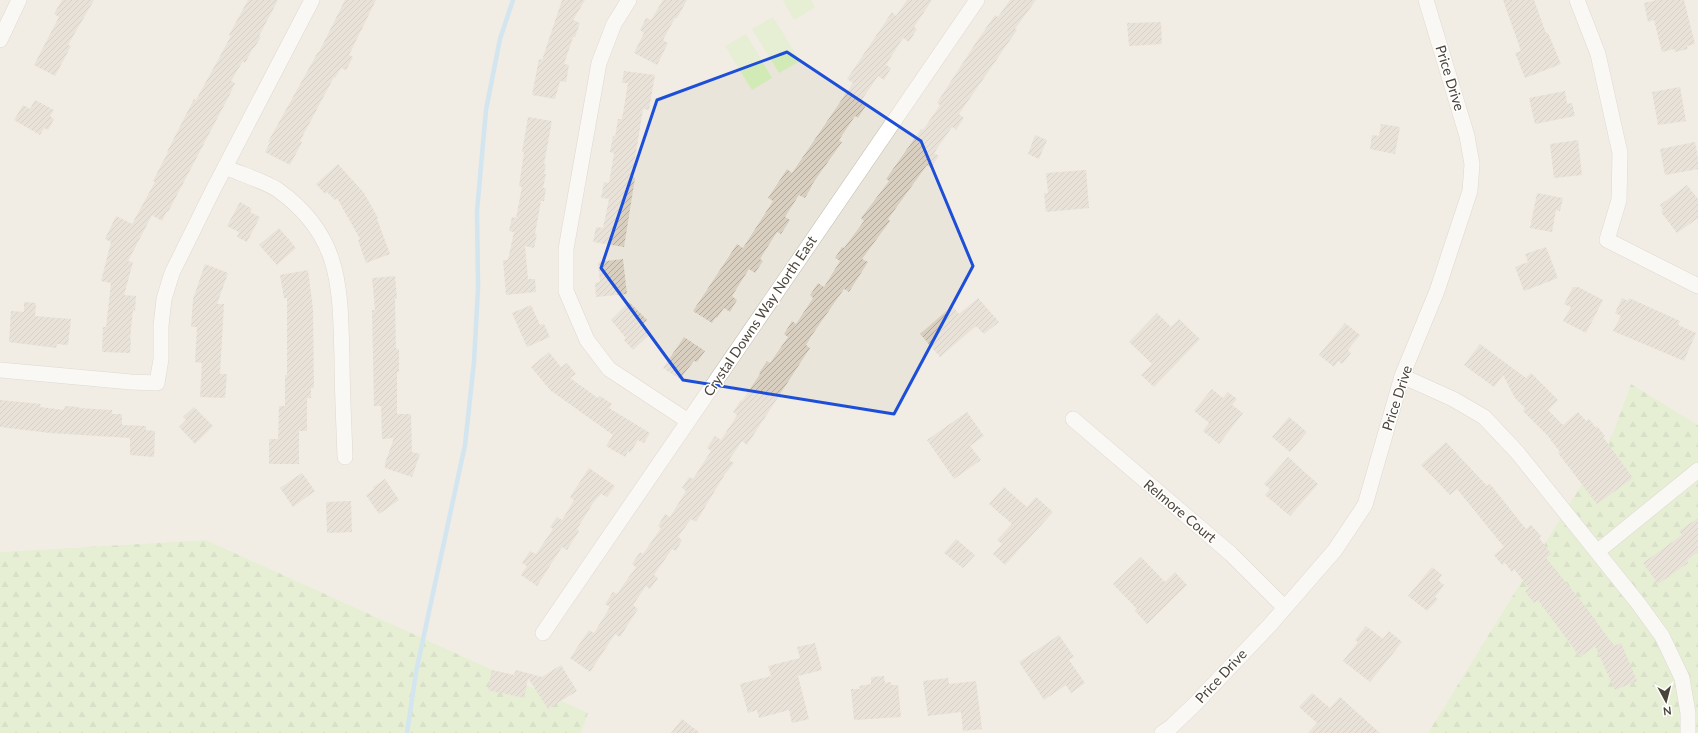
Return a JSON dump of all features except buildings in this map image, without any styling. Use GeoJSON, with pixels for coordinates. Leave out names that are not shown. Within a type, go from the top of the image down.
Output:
{"type":"FeatureCollection","features":[{"type":"Feature","properties":{"kind":"street"},"geometry":{"type":"LineString","coordinates":[[0,40],[19,0]]}},
{"type":"Feature","properties":{"kind":"street"},"geometry":{"type":"LineString","coordinates":[[0,370],[157,383],[161,360],[161,326],[164,299],[172,273],[224,167],[312,0]]}},
{"type":"Feature","properties":{"kind":"street"},"geometry":{"type":"LineString","coordinates":[[629,0],[614,24],[598,63],[566,249],[566,291],[587,340],[609,369],[688,421]]}},
{"type":"Feature","properties":{"kind":"street","name":"Crystal Downs Way North East"},"geometry":{"type":"LineString","coordinates":[[543,633],[977,0]]}},
{"type":"Feature","properties":{"kind":"street","name":"Price Drive"},"geometry":{"type":"LineString","coordinates":[[1162,733],[1195,704],[1268,626],[1335,550],[1365,505],[1402,376],[1437,291],[1470,191],[1472,164],[1467,136],[1426,0]]}},
{"type":"Feature","properties":{"kind":"street"},"geometry":{"type":"LineString","coordinates":[[1577,0],[1598,54],[1620,153],[1620,200],[1607,240],[1698,286]]}},
{"type":"Feature","properties":{"kind":"street"},"geometry":{"type":"LineString","coordinates":[[224,167],[276,188],[303,210],[321,233],[331,256],[338,283],[342,325],[345,456]]}},
{"type":"Feature","properties":{"kind":"street"},"geometry":{"type":"LineString","coordinates":[[1402,376],[1453,399],[1484,417],[1517,452],[1662,636],[1682,678],[1688,713],[1688,733]]}},
{"type":"Feature","properties":{"kind":"street","name":"Relmore Court"},"geometry":{"type":"LineString","coordinates":[[1073,419],[1231,554],[1284,607]]}},
{"type":"Feature","properties":{"kind":"street"},"geometry":{"type":"LineString","coordinates":[[1597,552],[1698,470]]}},
{"type":"Feature","properties":{"kind":"highlighted area"},"geometry":{"type":"Polygon","coordinates":[[[787,52],[921,141],[973,266],[894,414],[683,380],[601,268],[657,100],[787,52]]]}},
{"type":"Feature","properties":{"kind":"shaded area"},"geometry":{"type":"Polygon","coordinates":[[[0,0],[1698,0],[1698,425],[1631,384],[1612,435],[1428,733],[581,733],[588,713],[206,540],[0,552],[0,0]]]}},
{"type":"Feature","properties":{"kind":"green space"},"geometry":{"type":"Polygon","coordinates":[[[783,0],[811,0],[815,7],[794,20],[783,0]]]}},
{"type":"Feature","properties":{"kind":"green space"},"geometry":{"type":"Polygon","coordinates":[[[773,17],[800,61],[779,73],[752,29],[773,17]]]}},
{"type":"Feature","properties":{"kind":"green space"},"geometry":{"type":"Polygon","coordinates":[[[746,34],[772,78],[752,90],[725,46],[746,34]]]}},
{"type":"Feature","properties":{"kind":"green space"},"geometry":{"type":"Polygon","coordinates":[[[1631,384],[1698,425],[1698,733],[1428,733],[1612,435],[1631,384]]]}},
{"type":"Feature","properties":{"kind":"green space"},"geometry":{"type":"Polygon","coordinates":[[[206,540],[588,713],[581,733],[0,733],[0,552],[206,540]]]}},
{"type":"Feature","properties":{"kind":"waterway"},"geometry":{"type":"LineString","coordinates":[[407,733],[416,672],[465,445],[474,362],[478,288],[477,211],[486,110],[500,39],[513,0]]}}]}
